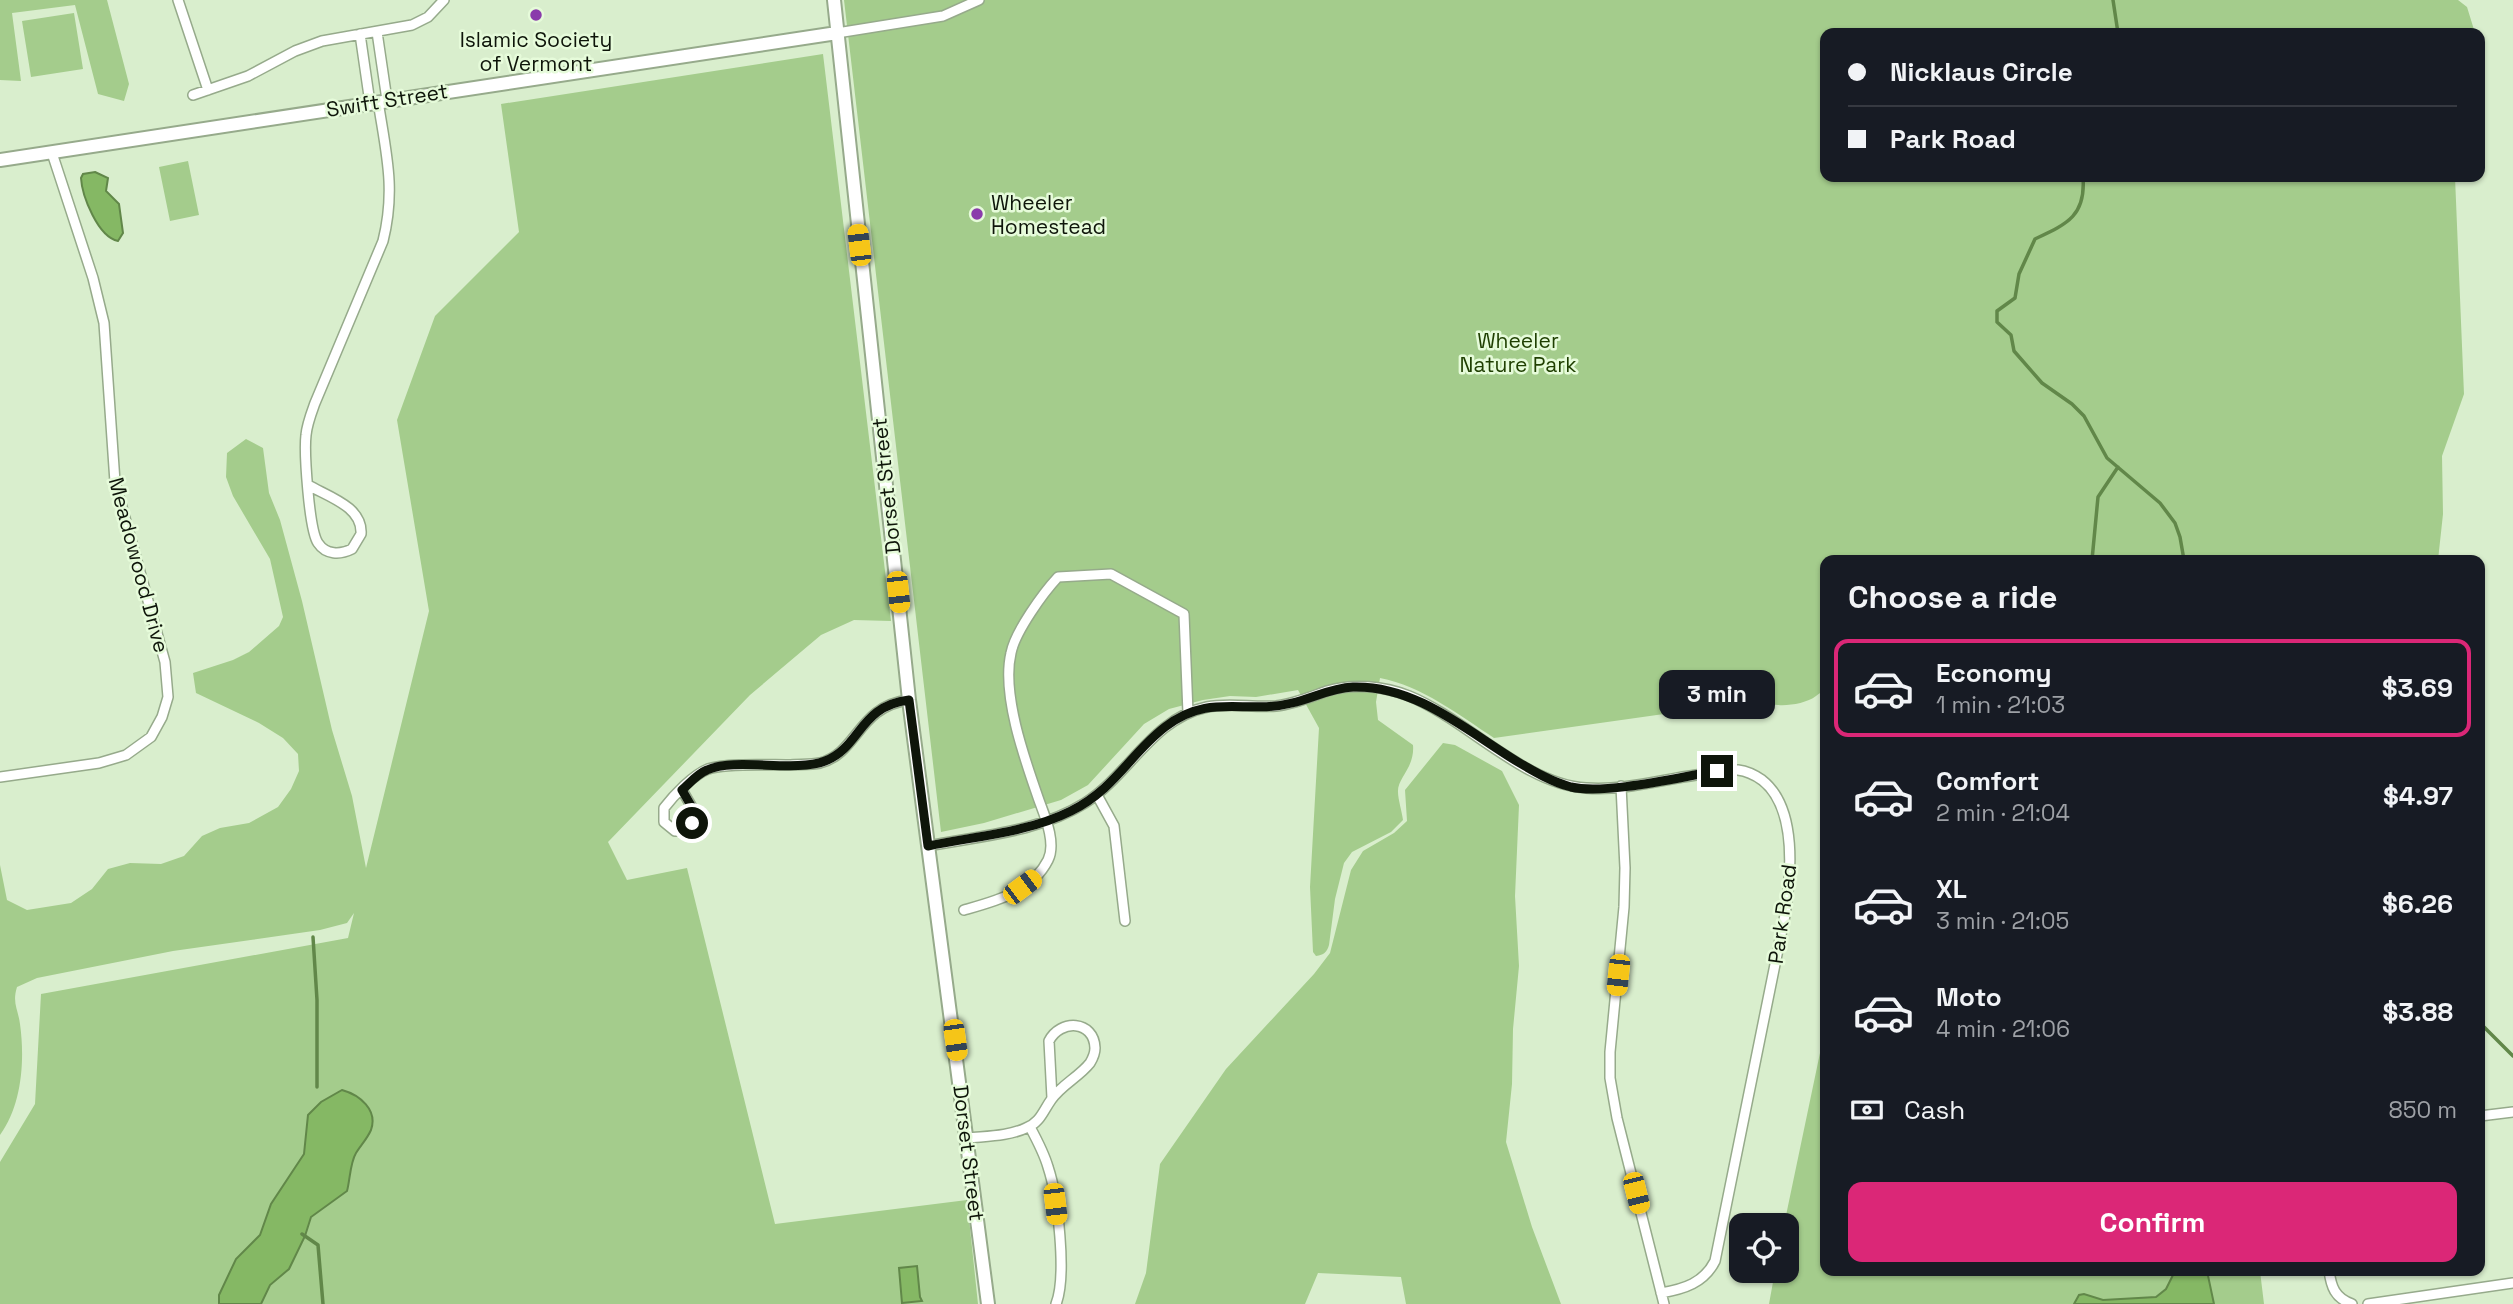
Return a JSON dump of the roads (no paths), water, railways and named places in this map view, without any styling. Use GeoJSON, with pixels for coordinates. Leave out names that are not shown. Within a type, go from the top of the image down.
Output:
{"type":"FeatureCollection","features":[{"type":"Feature","properties":{"kind":"street"},"geometry":{"type":"LineString","coordinates":[[178,0],[208,90]]}},
{"type":"Feature","properties":{"kind":"street"},"geometry":{"type":"LineString","coordinates":[[193,95],[248,76],[309,46],[421,21],[444,0]]}},
{"type":"Feature","properties":{"kind":"street","name":"Dorset Street"},"geometry":{"type":"LineString","coordinates":[[834,0],[909,700],[988,1304]]}},
{"type":"Feature","properties":{"kind":"street","name":"Swift Street"},"geometry":{"type":"LineString","coordinates":[[0,160],[943,16],[979,0]]}},
{"type":"Feature","properties":{"kind":"street"},"geometry":{"type":"LineString","coordinates":[[308,485],[358,516],[361,534],[352,549],[334,553],[318,544],[313,531],[308,485],[305,443],[311,414],[380,248],[387,222],[390,186],[379,101],[377,32]]}},
{"type":"Feature","properties":{"kind":"street"},"geometry":{"type":"LineString","coordinates":[[360,34],[379,101]]}},
{"type":"Feature","properties":{"kind":"street","name":"Meadowood Drive"},"geometry":{"type":"LineString","coordinates":[[0,778],[99,763],[126,755],[151,737],[162,718],[168,697],[165,662],[116,489],[104,323],[93,278],[52,153]]}},
{"type":"Feature","properties":{"kind":"street"},"geometry":{"type":"LineString","coordinates":[[964,910],[1007,898],[1036,877],[1050,858],[1047,821],[1026,763],[1009,690],[1011,652],[1041,595],[1058,577],[1111,575],[1184,614],[1188,713]]}},
{"type":"Feature","properties":{"kind":"street","name":"Park Road"},"geometry":{"type":"LineString","coordinates":[[928,846],[1047,821],[1073,810],[1097,795],[1119,776],[1162,729],[1188,713],[1222,705],[1278,706],[1349,687],[1383,689],[1420,701],[1548,779],[1583,788],[1621,786],[1717,771],[1745,772],[1759,778],[1772,790],[1782,810],[1788,836],[1790,882],[1785,915],[1718,1254],[1712,1268],[1700,1280],[1684,1288],[1661,1293]]}},
{"type":"Feature","properties":{"kind":"street"},"geometry":{"type":"LineString","coordinates":[[682,790],[693,809],[694,818],[689,827],[675,831],[667,826],[663,813],[667,804],[682,790],[700,774],[715,767],[813,764],[828,760],[840,752],[883,707],[909,700]]}},
{"type":"Feature","properties":{"kind":"street"},"geometry":{"type":"LineString","coordinates":[[1621,786],[1625,907],[1610,1052],[1611,1078],[1617,1118],[1664,1304]]}},
{"type":"Feature","properties":{"kind":"street"},"geometry":{"type":"LineString","coordinates":[[1097,795],[1114,826],[1125,921]]}},
{"type":"Feature","properties":{"kind":"street"},"geometry":{"type":"LineString","coordinates":[[968,1138],[1016,1132],[1030,1127],[1043,1114],[1052,1098],[1088,1065],[1094,1056],[1095,1046],[1091,1036],[1079,1026],[1059,1028],[1049,1041],[1052,1098]]}},
{"type":"Feature","properties":{"kind":"street"},"geometry":{"type":"LineString","coordinates":[[2485,1115],[2513,1112]]}},
{"type":"Feature","properties":{"kind":"street"},"geometry":{"type":"LineString","coordinates":[[1030,1127],[1046,1159],[1052,1183],[1062,1276],[1056,1304]]}},
{"type":"Feature","properties":{"kind":"street"},"geometry":{"type":"LineString","coordinates":[[2330,1276],[2337,1295],[2352,1304]]}},
{"type":"Feature","properties":{"kind":"street"},"geometry":{"type":"LineString","coordinates":[[2368,1304],[2513,1283]]}},
{"type":"Feature","properties":{"kind":"waterway"},"geometry":{"type":"LineString","coordinates":[[2113,0],[2117,28]]}},
{"type":"Feature","properties":{"kind":"waterway"},"geometry":{"type":"LineString","coordinates":[[2083,182],[2078,210],[2065,223],[2035,239],[2019,274],[2015,298],[1997,311],[1997,322],[2011,335],[2014,351],[2042,383],[2084,416],[2107,458],[2160,503],[2175,523],[2183,555]]}},
{"type":"Feature","properties":{"kind":"waterway"},"geometry":{"type":"LineString","coordinates":[[2092,555],[2098,497],[2118,467]]}},
{"type":"Feature","properties":{"kind":"waterway"},"geometry":{"type":"LineString","coordinates":[[313,937],[317,1000],[317,1087]]}},
{"type":"Feature","properties":{"kind":"waterway"},"geometry":{"type":"LineString","coordinates":[[2485,1028],[2513,1056]]}},
{"type":"Feature","properties":{"kind":"waterway"},"geometry":{"type":"LineString","coordinates":[[302,1234],[318,1245],[323,1304]]}},
{"type":"Feature","properties":{"kind":"place","name":"Islamic Society of Vermont"},"geometry":{"type":"Point","coordinates":[536,15]}},
{"type":"Feature","properties":{"kind":"place","name":"Wheeler Homestead"},"geometry":{"type":"Point","coordinates":[977,214]}},
{"type":"Feature","properties":{"kind":"park label","name":"Wheeler Nature Park"},"geometry":{"type":"Point","coordinates":[1518,352]}}]}
